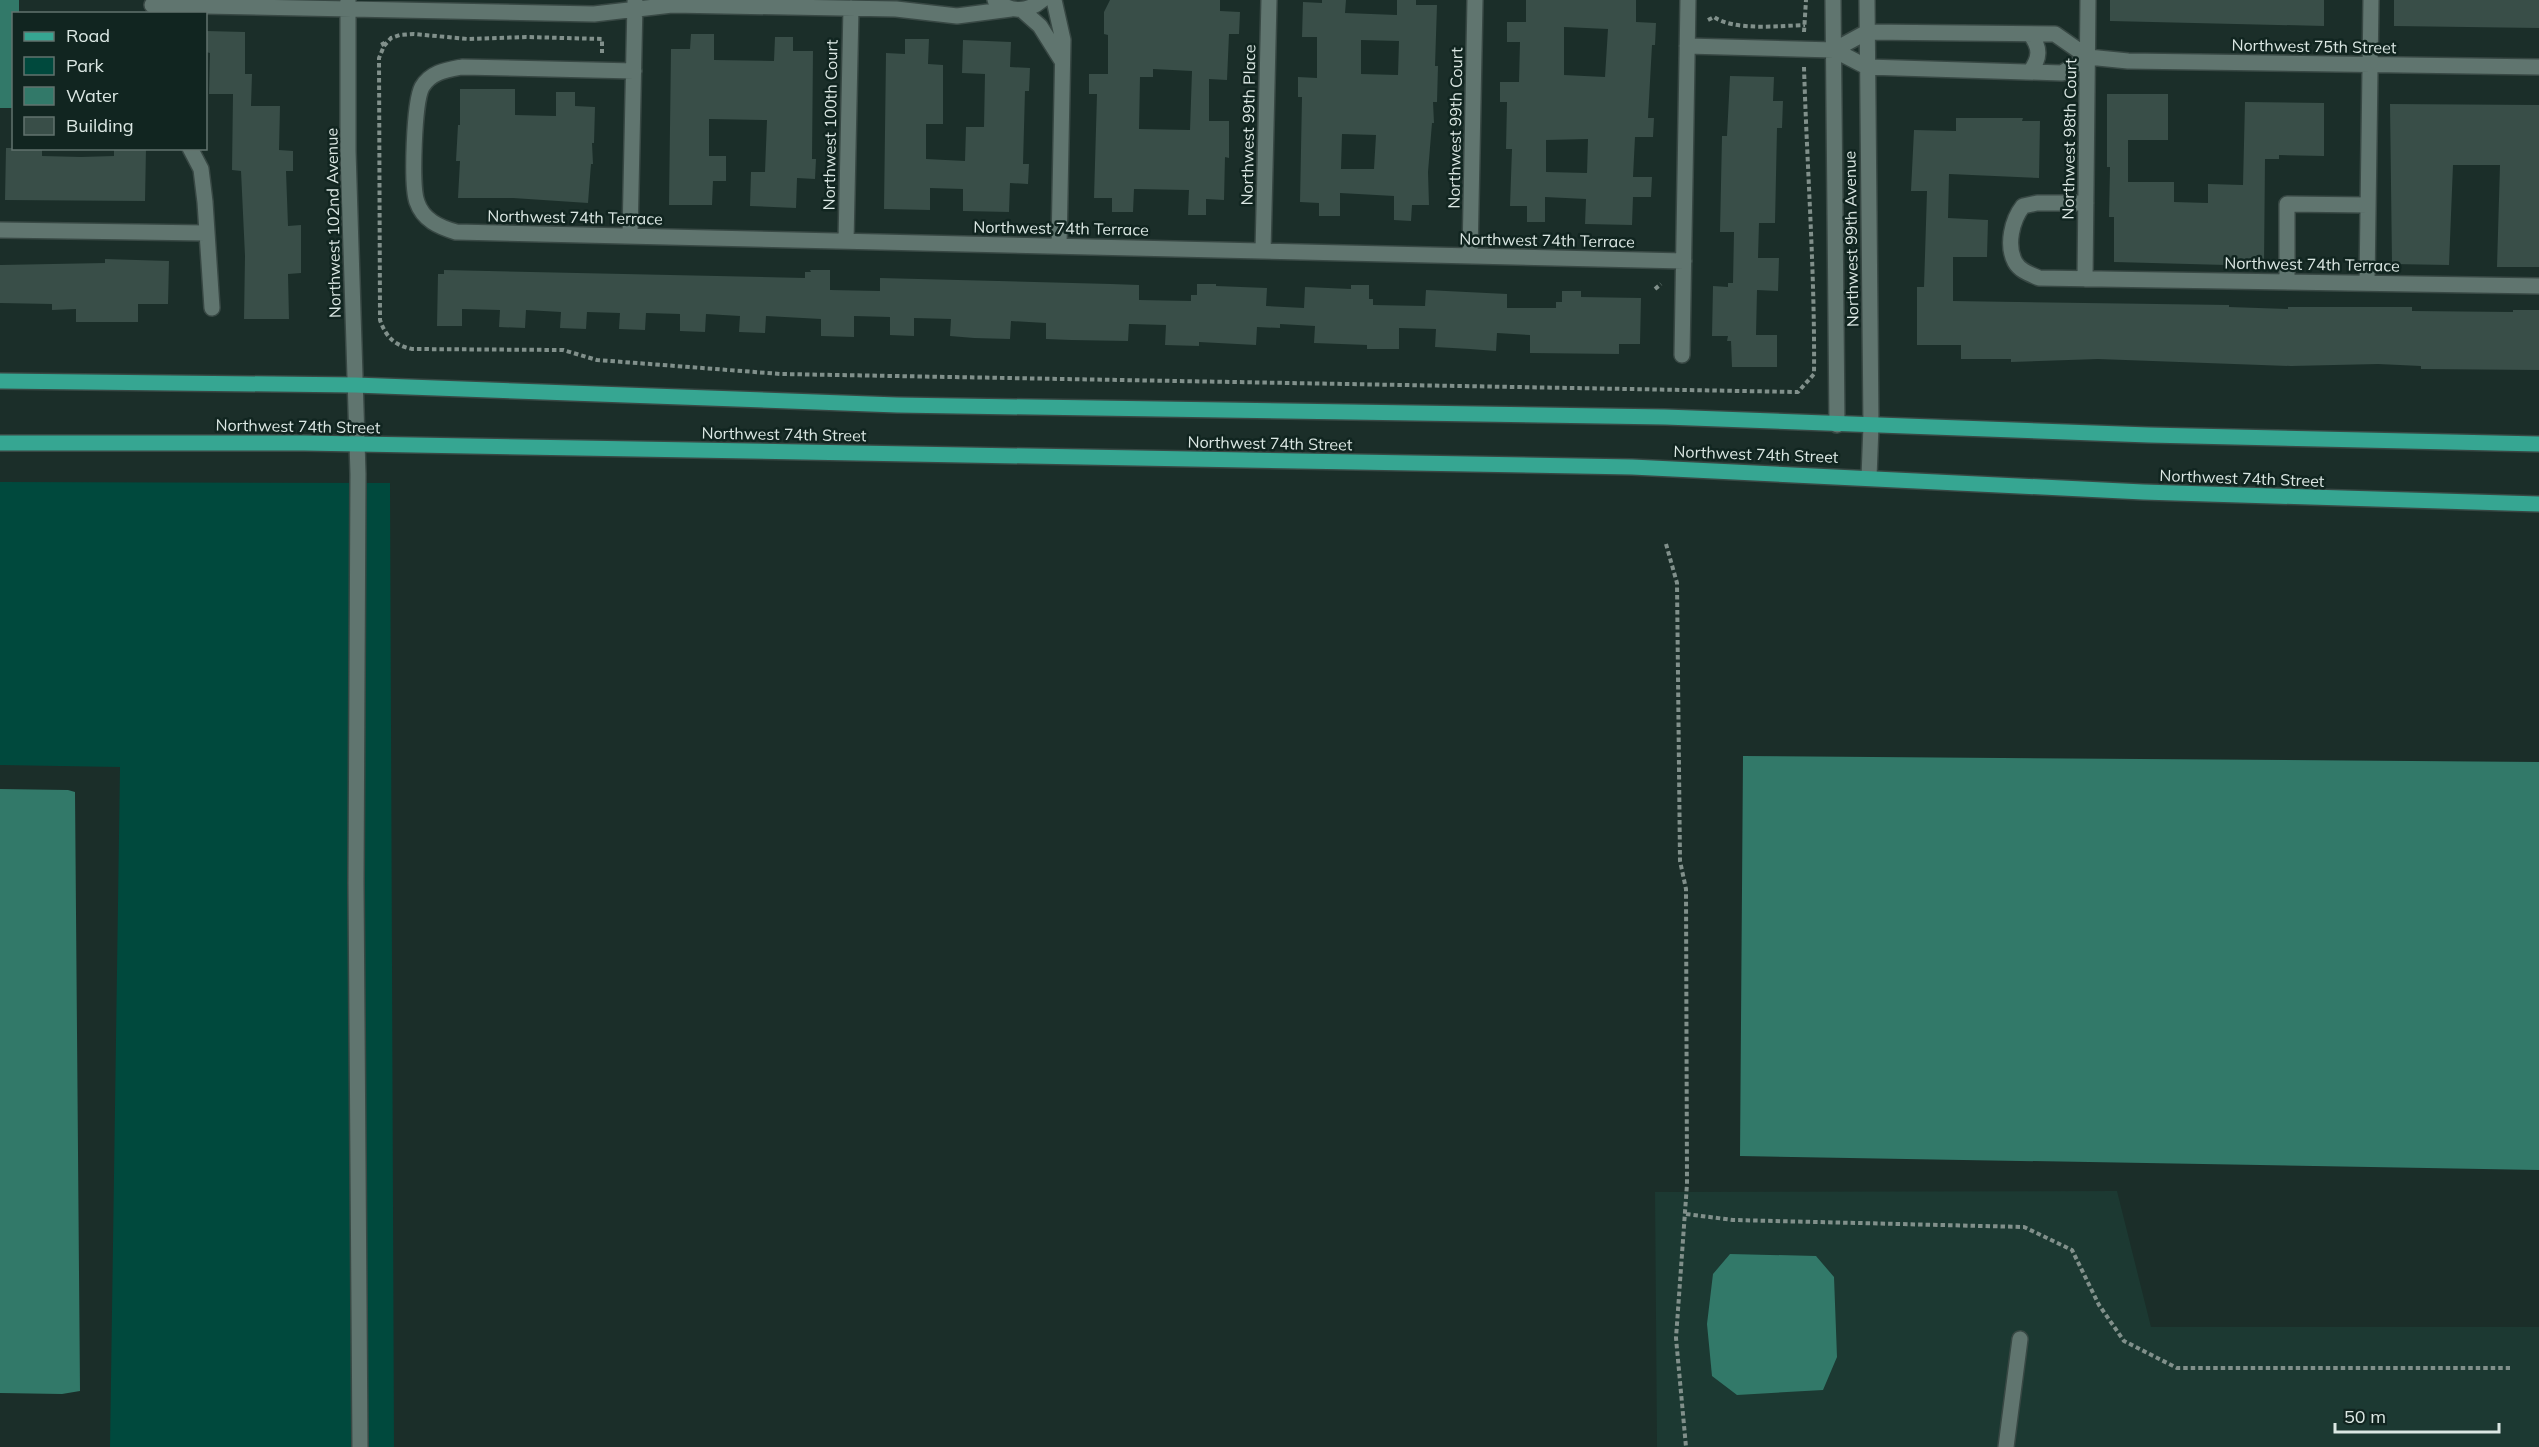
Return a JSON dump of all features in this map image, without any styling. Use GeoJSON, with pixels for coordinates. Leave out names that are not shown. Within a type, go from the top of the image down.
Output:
{"type":"FeatureCollection","features":[{"type":"Feature","properties":{"kind":"main road","name":"Northwest 74th Street"},"geometry":{"type":"LineString","coordinates":[[0,381],[355,385],[897,405],[1665,417],[2137,435],[2539,444]]}},
{"type":"Feature","properties":{"kind":"main road","name":"Northwest 74th Street"},"geometry":{"type":"LineString","coordinates":[[0,443],[357,444],[1632,467],[2143,492],[2539,504]]}},
{"type":"Feature","properties":{"kind":"street"},"geometry":{"type":"LineString","coordinates":[[995,0],[1016,10],[1040,26],[1062,61]]}},
{"type":"Feature","properties":{"kind":"street"},"geometry":{"type":"LineString","coordinates":[[152,6],[562,7],[594,14],[635,5],[672,5],[897,9],[957,16],[1031,8],[1042,0]]}},
{"type":"Feature","properties":{"kind":"street"},"geometry":{"type":"LineString","coordinates":[[1054,0],[1063,40],[1059,246]]}},
{"type":"Feature","properties":{"kind":"street","name":"Northwest 99th Place"},"geometry":{"type":"LineString","coordinates":[[1263,251],[1269,0]]}},
{"type":"Feature","properties":{"kind":"street","name":"Northwest 99th Court"},"geometry":{"type":"LineString","coordinates":[[1470,256],[1475,0]]}},
{"type":"Feature","properties":{"kind":"street"},"geometry":{"type":"LineString","coordinates":[[1682,355],[1688,0]]}},
{"type":"Feature","properties":{"kind":"street","name":"Northwest 99th Avenue"},"geometry":{"type":"LineString","coordinates":[[1833,0],[1837,424]]}},
{"type":"Feature","properties":{"kind":"street","name":"Northwest 99th Avenue"},"geometry":{"type":"LineString","coordinates":[[1867,0],[1871,426],[1869,477]]}},
{"type":"Feature","properties":{"kind":"street","name":"Northwest 98th Court"},"geometry":{"type":"LineString","coordinates":[[2085,279],[2088,0]]}},
{"type":"Feature","properties":{"kind":"street"},"geometry":{"type":"LineString","coordinates":[[2367,283],[2371,0]]}},
{"type":"Feature","properties":{"kind":"street","name":"Northwest 102nd Avenue"},"geometry":{"type":"LineString","coordinates":[[348,5],[348,151],[357,444],[356,883],[360,1447]]}},
{"type":"Feature","properties":{"kind":"street"},"geometry":{"type":"LineString","coordinates":[[630,236],[635,5]]}},
{"type":"Feature","properties":{"kind":"street","name":"Northwest 100th Court"},"geometry":{"type":"LineString","coordinates":[[846,242],[851,9]]}},
{"type":"Feature","properties":{"kind":"street","name":"Northwest 75th Street"},"geometry":{"type":"LineString","coordinates":[[1834,50],[1867,32],[2055,34],[2088,57],[2127,61],[2539,67]]}},
{"type":"Feature","properties":{"kind":"street"},"geometry":{"type":"LineString","coordinates":[[2030,34],[2037,43],[2039,51],[2037,62],[2030,72]]}},
{"type":"Feature","properties":{"kind":"street"},"geometry":{"type":"LineString","coordinates":[[1687,46],[1834,50],[1868,67],[2062,73],[2088,57]]}},
{"type":"Feature","properties":{"kind":"street","name":"Northwest 74th Terrace"},"geometry":{"type":"LineString","coordinates":[[602,70],[462,67],[432,75],[422,87],[417,102],[414,184],[417,203],[427,218],[439,227],[456,232],[1684,261]]}},
{"type":"Feature","properties":{"kind":"street"},"geometry":{"type":"LineString","coordinates":[[602,70],[634,71]]}},
{"type":"Feature","properties":{"kind":"street"},"geometry":{"type":"LineString","coordinates":[[191,150],[201,170],[206,202],[212,308]]}},
{"type":"Feature","properties":{"kind":"street"},"geometry":{"type":"LineString","coordinates":[[2085,279],[2039,278],[2024,271],[2015,261],[2011,245],[2012,226],[2023,206],[2037,203],[2086,203]]}},
{"type":"Feature","properties":{"kind":"street"},"geometry":{"type":"LineString","coordinates":[[2286,282],[2287,204],[2368,205]]}},
{"type":"Feature","properties":{"kind":"street"},"geometry":{"type":"LineString","coordinates":[[0,230],[206,233]]}},
{"type":"Feature","properties":{"kind":"street","name":"Northwest 74th Terrace"},"geometry":{"type":"LineString","coordinates":[[2085,279],[2539,286]]}},
{"type":"Feature","properties":{"kind":"street"},"geometry":{"type":"LineString","coordinates":[[2006,1447],[2020,1339]]}},
{"type":"Feature","properties":{"kind":"path"},"geometry":{"type":"LineString","coordinates":[[602,70],[602,39],[526,37],[468,39],[431,34],[407,34],[391,38],[383,44],[379,58],[380,320],[386,334],[397,347],[563,350],[597,360],[781,374],[1798,392],[1814,374],[1815,292],[1807,174],[1804,49],[1806,0]]}},
{"type":"Feature","properties":{"kind":"path"},"geometry":{"type":"LineString","coordinates":[[1708,20],[1714,17],[1721,22],[1735,24],[1805,26]]}},
{"type":"Feature","properties":{"kind":"path"},"geometry":{"type":"LineString","coordinates":[[1655,289],[1661,284]]}},
{"type":"Feature","properties":{"kind":"path"},"geometry":{"type":"LineString","coordinates":[[1666,544],[1677,583],[1680,861],[1686,889],[1685,1214],[1676,1338],[1686,1447]]}},
{"type":"Feature","properties":{"kind":"path"},"geometry":{"type":"LineString","coordinates":[[1685,1214],[1734,1220],[2024,1227],[2072,1250],[2099,1305],[2124,1341],[2177,1368],[2510,1368]]}},
{"type":"Feature","properties":{"kind":"shaded area"},"geometry":{"type":"Polygon","coordinates":[[[2117,1191],[2151,1327],[2539,1327],[2539,1447],[1657,1447],[1655,1192],[2117,1191]]]}},
{"type":"Feature","properties":{"kind":"green space"},"geometry":{"type":"Polygon","coordinates":[[[0,482],[390,483],[394,1447],[110,1447],[120,767],[0,765],[0,482]]]}},
{"type":"Feature","properties":{"kind":"water"},"geometry":{"type":"Polygon","coordinates":[[[0,0],[19,0],[19,12],[12,12],[12,108],[0,108],[0,0]]]}},
{"type":"Feature","properties":{"kind":"water"},"geometry":{"type":"Polygon","coordinates":[[[1743,756],[2539,762],[2539,1170],[1740,1156],[1743,756]]]}},
{"type":"Feature","properties":{"kind":"water"},"geometry":{"type":"Polygon","coordinates":[[[0,789],[75,792],[80,1391],[62,1394],[0,1393],[0,789]]]}},
{"type":"Feature","properties":{"kind":"water"},"geometry":{"type":"Polygon","coordinates":[[[1730,1254],[1816,1256],[1834,1277],[1837,1357],[1823,1390],[1737,1395],[1712,1376],[1707,1324],[1713,1274],[1730,1254]]]}},
{"type":"Feature","properties":{"kind":"building"},"geometry":{"type":"Polygon","coordinates":[[[1110,0],[1220,0],[1220,11],[1240,12],[1239,34],[1229,34],[1227,80],[1209,79],[1209,121],[1229,121],[1229,158],[1225,157],[1224,200],[1206,199],[1206,215],[1188,215],[1189,190],[1134,189],[1133,212],[1112,212],[1112,198],[1094,198],[1097,94],[1089,94],[1089,74],[1108,74],[1108,35],[1104,34],[1104,12],[1110,0]],[[1153,69],[1153,77],[1140,77],[1139,129],[1190,130],[1192,71],[1153,69]]]}},
{"type":"Feature","properties":{"kind":"building"},"geometry":{"type":"Polygon","coordinates":[[[1322,0],[1346,0],[1345,13],[1397,15],[1397,0],[1416,0],[1416,5],[1437,5],[1435,66],[1438,66],[1437,102],[1433,102],[1434,123],[1432,123],[1428,172],[1429,205],[1412,205],[1411,221],[1394,220],[1394,196],[1340,193],[1340,216],[1319,216],[1319,203],[1300,202],[1302,97],[1298,97],[1298,77],[1317,78],[1317,37],[1302,37],[1303,2],[1322,3],[1322,0]],[[1361,40],[1361,74],[1398,75],[1399,41],[1361,40]],[[1342,134],[1341,169],[1374,169],[1376,135],[1342,134]]]}},
{"type":"Feature","properties":{"kind":"building"},"geometry":{"type":"Polygon","coordinates":[[[1526,0],[1636,0],[1636,22],[1656,23],[1655,45],[1652,45],[1648,118],[1654,118],[1653,137],[1635,137],[1633,177],[1652,177],[1651,197],[1633,197],[1632,225],[1585,224],[1586,199],[1545,197],[1545,222],[1527,222],[1527,206],[1510,206],[1512,149],[1506,149],[1507,102],[1500,102],[1500,82],[1519,82],[1520,42],[1507,42],[1507,22],[1526,22],[1526,0]],[[1564,27],[1564,75],[1605,77],[1608,29],[1564,27]],[[1588,139],[1546,140],[1546,172],[1587,173],[1588,139]]]}},
{"type":"Feature","properties":{"kind":"building"},"geometry":{"type":"Polygon","coordinates":[[[2110,0],[2324,0],[2324,26],[2110,21],[2110,0]]]}},
{"type":"Feature","properties":{"kind":"building"},"geometry":{"type":"Polygon","coordinates":[[[2394,0],[2539,0],[2539,28],[2394,26],[2394,0]]]}},
{"type":"Feature","properties":{"kind":"building"},"geometry":{"type":"Polygon","coordinates":[[[207,31],[245,32],[245,74],[252,74],[251,106],[280,106],[279,150],[293,151],[293,171],[286,171],[288,226],[301,225],[301,273],[288,274],[289,319],[244,319],[245,256],[241,171],[232,170],[233,94],[209,94],[210,53],[207,52],[207,31]]]}},
{"type":"Feature","properties":{"kind":"building"},"geometry":{"type":"Polygon","coordinates":[[[691,34],[714,34],[714,60],[774,61],[775,37],[793,37],[793,51],[813,51],[812,159],[816,159],[815,179],[797,178],[796,208],[750,206],[751,172],[765,172],[767,120],[709,119],[709,156],[726,156],[726,181],[713,181],[712,205],[669,205],[671,49],[690,49],[691,34]]]}},
{"type":"Feature","properties":{"kind":"building"},"geometry":{"type":"Polygon","coordinates":[[[905,39],[929,39],[928,64],[943,65],[943,124],[926,124],[926,159],[965,161],[966,127],[984,127],[985,74],[962,73],[963,40],[1011,42],[1010,67],[1030,68],[1029,91],[1025,91],[1023,164],[1029,164],[1028,184],[1010,183],[1009,212],[963,211],[963,189],[930,188],[930,210],[884,209],[886,53],[905,54],[905,39]]]}},
{"type":"Feature","properties":{"kind":"building"},"geometry":{"type":"Polygon","coordinates":[[[1730,76],[1774,77],[1773,101],[1783,101],[1782,128],[1777,128],[1775,223],[1759,223],[1758,258],[1779,258],[1778,291],[1757,290],[1756,335],[1777,335],[1777,367],[1732,367],[1731,341],[1727,341],[1728,336],[1712,336],[1713,286],[1728,287],[1728,283],[1733,283],[1734,232],[1720,232],[1722,136],[1727,136],[1730,76]]]}},
{"type":"Feature","properties":{"kind":"building"},"geometry":{"type":"Polygon","coordinates":[[[460,89],[515,89],[515,115],[556,116],[556,92],[575,92],[575,106],[595,107],[593,164],[591,164],[588,203],[513,198],[458,198],[460,161],[456,161],[458,125],[460,125],[460,89]]]}},
{"type":"Feature","properties":{"kind":"building"},"geometry":{"type":"Polygon","coordinates":[[[2107,94],[2168,94],[2168,140],[2128,140],[2128,182],[2174,182],[2174,202],[2208,203],[2208,184],[2243,185],[2245,102],[2324,103],[2324,156],[2279,155],[2279,159],[2265,159],[2264,266],[2114,262],[2114,217],[2109,217],[2110,167],[2107,167],[2107,94]]]}},
{"type":"Feature","properties":{"kind":"building"},"geometry":{"type":"Polygon","coordinates":[[[2390,104],[2539,105],[2539,267],[2497,267],[2500,165],[2453,165],[2449,265],[2392,264],[2390,104]]]}},
{"type":"Feature","properties":{"kind":"building"},"geometry":{"type":"Polygon","coordinates":[[[1956,118],[2023,118],[2022,121],[2040,121],[2039,178],[1949,174],[1948,218],[1988,220],[1987,257],[1953,257],[1953,301],[2229,305],[2229,307],[2288,309],[2288,307],[2412,307],[2412,311],[2539,310],[2539,370],[2421,369],[2421,366],[2378,364],[2291,366],[2098,359],[2011,362],[2011,359],[1961,359],[1961,345],[1917,345],[1917,287],[1924,287],[1927,191],[1911,191],[1914,130],[1956,131],[1956,118]]]}},
{"type":"Feature","properties":{"kind":"building"},"geometry":{"type":"Polygon","coordinates":[[[6,148],[42,150],[42,156],[81,157],[114,156],[114,150],[146,150],[145,201],[5,200],[6,148]]]}},
{"type":"Feature","properties":{"kind":"building"},"geometry":{"type":"Polygon","coordinates":[[[105,259],[169,261],[168,304],[138,304],[138,322],[76,322],[76,309],[52,310],[52,304],[0,303],[0,265],[105,263],[105,259]]]}},
{"type":"Feature","properties":{"kind":"building"},"geometry":{"type":"Polygon","coordinates":[[[444,270],[805,278],[805,272],[811,272],[810,270],[830,270],[830,290],[880,291],[880,278],[1111,284],[1139,285],[1139,300],[1191,301],[1191,295],[1197,295],[1197,284],[1216,284],[1216,286],[1267,288],[1266,306],[1304,308],[1305,287],[1351,289],[1351,285],[1369,285],[1369,299],[1373,299],[1373,305],[1425,306],[1426,290],[1507,294],[1507,308],[1556,308],[1556,302],[1562,302],[1562,291],[1581,291],[1581,297],[1641,298],[1640,344],[1619,344],[1619,354],[1530,353],[1530,335],[1497,333],[1496,351],[1435,347],[1436,329],[1399,328],[1399,349],[1367,349],[1367,345],[1314,343],[1315,326],[1280,324],[1280,328],[1257,327],[1256,345],[1199,342],[1199,346],[1165,345],[1166,325],[1129,324],[1128,341],[1071,340],[1046,339],[1046,323],[1011,321],[1010,339],[974,338],[950,336],[951,319],[914,318],[914,336],[890,335],[890,317],[854,316],[854,337],[821,336],[821,319],[766,316],[765,333],[739,332],[740,316],[706,314],[705,332],[680,331],[680,314],[646,313],[645,330],[619,329],[620,313],[587,312],[586,329],[560,328],[561,312],[526,310],[525,328],[499,327],[500,310],[462,309],[462,326],[437,326],[438,274],[444,274],[444,270]]]}}]}
